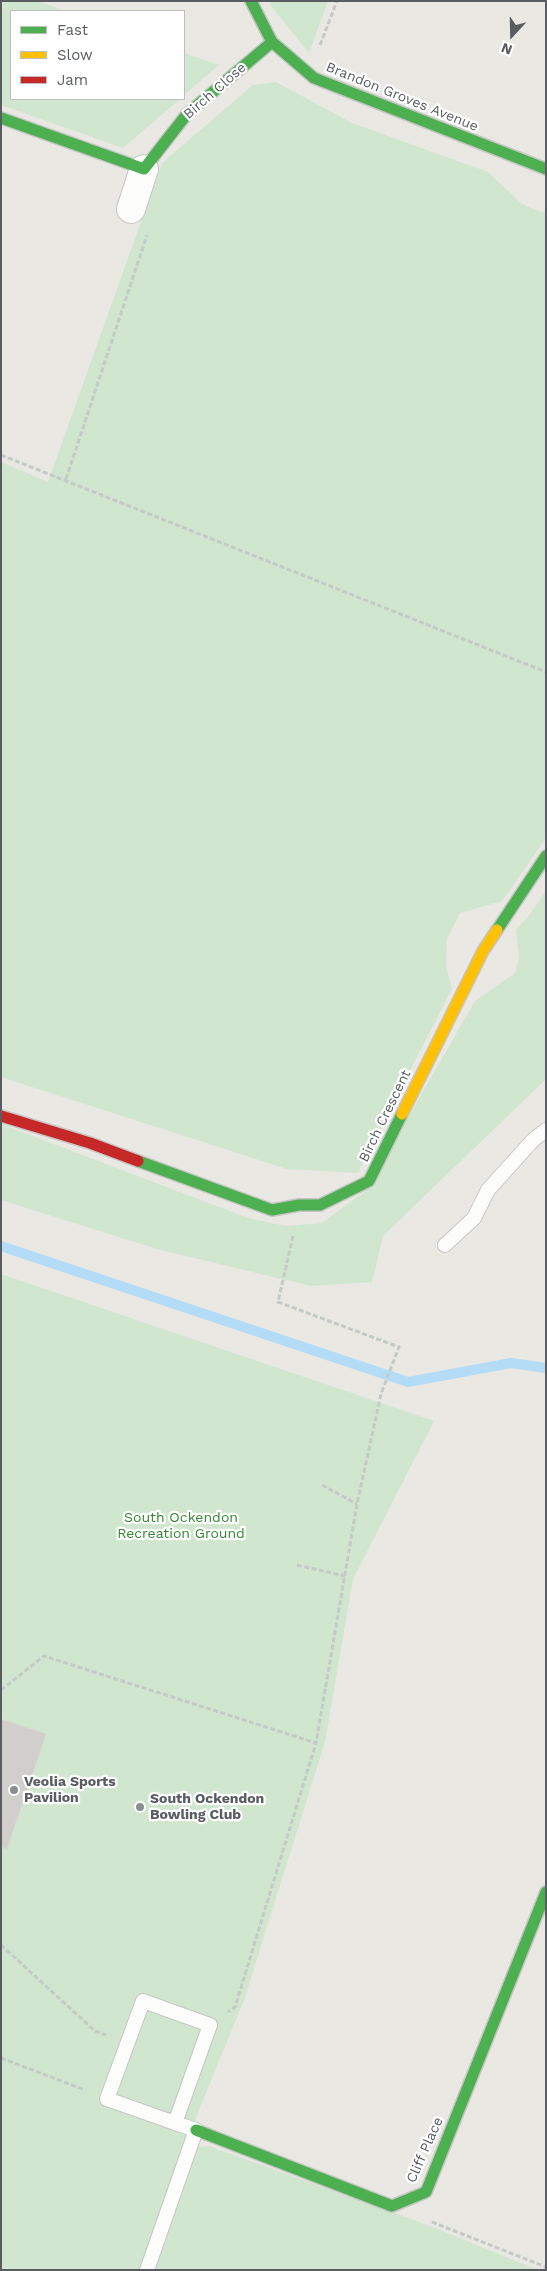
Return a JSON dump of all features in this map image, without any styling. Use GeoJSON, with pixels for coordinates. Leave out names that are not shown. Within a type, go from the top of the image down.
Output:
{"type":"FeatureCollection","features":[{"type":"Feature","properties":{"kind":"street","name":"Brandon Groves Avenue"},"geometry":{"type":"LineString","coordinates":[[251,1],[272,42],[314,78],[546,169]]}},
{"type":"Feature","properties":{"kind":"street","name":"Birch Close"},"geometry":{"type":"LineString","coordinates":[[140,218],[144,169],[187,114],[272,42]]}},
{"type":"Feature","properties":{"kind":"street"},"geometry":{"type":"LineString","coordinates":[[1,118],[144,169]]}},
{"type":"Feature","properties":{"kind":"street","name":"Birch Crescent"},"geometry":{"type":"LineString","coordinates":[[1,1116],[90,1142],[272,1210],[300,1205],[320,1205],[370,1181],[483,951],[546,856]]}},
{"type":"Feature","properties":{"kind":"street","name":"Cliff Place"},"geometry":{"type":"LineString","coordinates":[[392,2206],[426,2192],[546,1892]]}},
{"type":"Feature","properties":{"kind":"street"},"geometry":{"type":"LineString","coordinates":[[196,2130],[392,2206]]}},
{"type":"Feature","properties":{"kind":"lane"},"geometry":{"type":"LineString","coordinates":[[445,1245],[474,1218],[488,1190],[533,1140],[546,1130]]}},
{"type":"Feature","properties":{"kind":"lane"},"geometry":{"type":"LineString","coordinates":[[147,2270],[196,2130],[175,2123],[107,2098],[142,2001],[210,2026],[175,2123]]}},
{"type":"Feature","properties":{"kind":"path"},"geometry":{"type":"LineString","coordinates":[[310,74],[337,1]]}},
{"type":"Feature","properties":{"kind":"path"},"geometry":{"type":"LineString","coordinates":[[66,479],[140,218]]}},
{"type":"Feature","properties":{"kind":"path"},"geometry":{"type":"LineString","coordinates":[[1,454],[546,672]]}},
{"type":"Feature","properties":{"kind":"path"},"geometry":{"type":"LineString","coordinates":[[210,2026],[235,2006],[316,1743],[357,1504],[381,1394],[398,1347],[278,1302],[300,1205]]}},
{"type":"Feature","properties":{"kind":"path"},"geometry":{"type":"LineString","coordinates":[[322,1485],[357,1504]]}},
{"type":"Feature","properties":{"kind":"path"},"geometry":{"type":"LineString","coordinates":[[297,1565],[345,1576]]}},
{"type":"Feature","properties":{"kind":"path"},"geometry":{"type":"LineString","coordinates":[[1,1690],[44,1656],[316,1743]]}},
{"type":"Feature","properties":{"kind":"path"},"geometry":{"type":"LineString","coordinates":[[1,1945],[95,2031],[127,2043]]}},
{"type":"Feature","properties":{"kind":"path"},"geometry":{"type":"LineString","coordinates":[[1,2058],[107,2098]]}},
{"type":"Feature","properties":{"kind":"path"},"geometry":{"type":"LineString","coordinates":[[392,2206],[546,2267]]}},
{"type":"Feature","properties":{"kind":"green space"},"geometry":{"type":"Polygon","coordinates":[[[1,1],[37,1],[62,10],[10,10],[10,100],[179,100],[123,148],[1,105],[1,1]]]}},
{"type":"Feature","properties":{"kind":"green space"},"geometry":{"type":"Polygon","coordinates":[[[270,1],[328,1],[309,53],[271,6],[270,1]]]}},
{"type":"Feature","properties":{"kind":"green space"},"geometry":{"type":"Polygon","coordinates":[[[185,53],[219,65],[185,94],[185,53]]]}},
{"type":"Feature","properties":{"kind":"green space"},"geometry":{"type":"Polygon","coordinates":[[[276,82],[352,123],[488,172],[522,204],[540,212],[546,212],[546,838],[502,901],[460,913],[447,938],[446,967],[452,988],[358,1173],[287,1169],[1,1077],[1,462],[48,482],[162,163],[253,85],[276,82]]]}},
{"type":"Feature","properties":{"kind":"green space"},"geometry":{"type":"Polygon","coordinates":[[[546,891],[546,1079],[383,1236],[372,1282],[311,1286],[157,1249],[1,1200],[1,1124],[248,1218],[286,1226],[322,1223],[376,1183],[402,1128],[475,1001],[515,973],[519,958],[516,930],[528,917],[546,891]]]}},
{"type":"Feature","properties":{"kind":"green space","name":"South Ockendon Recreation Ground"},"geometry":{"type":"Polygon","coordinates":[[[1,1274],[434,1421],[353,1579],[325,1742],[244,2000],[183,2149],[209,2146],[430,2226],[538,2270],[1,2270],[1,1274]]]}},
{"type":"Feature","properties":{"kind":"building","name":"Veolia Sports Pavilion"},"geometry":{"type":"Polygon","coordinates":[[[1,1719],[46,1734],[7,1849],[1,1847],[1,1719]]]}},
{"type":"Feature","properties":{"kind":"waterway"},"geometry":{"type":"LineString","coordinates":[[1,1246],[408,1382],[511,1363],[546,1368]]}},
{"type":"Feature","properties":{"kind":"traffic: fast"},"geometry":{"type":"LineString","coordinates":[[251,1],[272,42],[314,78],[546,169]]}},
{"type":"Feature","properties":{"kind":"traffic: fast"},"geometry":{"type":"LineString","coordinates":[[1,118],[144,169],[187,114],[272,42]]}},
{"type":"Feature","properties":{"kind":"traffic: fast"},"geometry":{"type":"LineString","coordinates":[[497,930],[546,856]]}},
{"type":"Feature","properties":{"kind":"traffic: fast"},"geometry":{"type":"LineString","coordinates":[[138,1161],[272,1210],[299,1205],[320,1205],[369,1181],[402,1114]]}},
{"type":"Feature","properties":{"kind":"traffic: fast"},"geometry":{"type":"LineString","coordinates":[[196,2130],[392,2206],[426,2192],[546,1892]]}},
{"type":"Feature","properties":{"kind":"traffic: slow"},"geometry":{"type":"LineString","coordinates":[[402,1114],[483,951],[497,930]]}},
{"type":"Feature","properties":{"kind":"traffic: jam"},"geometry":{"type":"LineString","coordinates":[[1,1116],[90,1143],[138,1161]]}},
{"type":"Feature","properties":{"kind":"place","name":"Veolia Sports Pavilion"},"geometry":{"type":"Point","coordinates":[14,1790]}},
{"type":"Feature","properties":{"kind":"place","name":"South Ockendon Bowling Club"},"geometry":{"type":"Point","coordinates":[140,1807]}}]}
